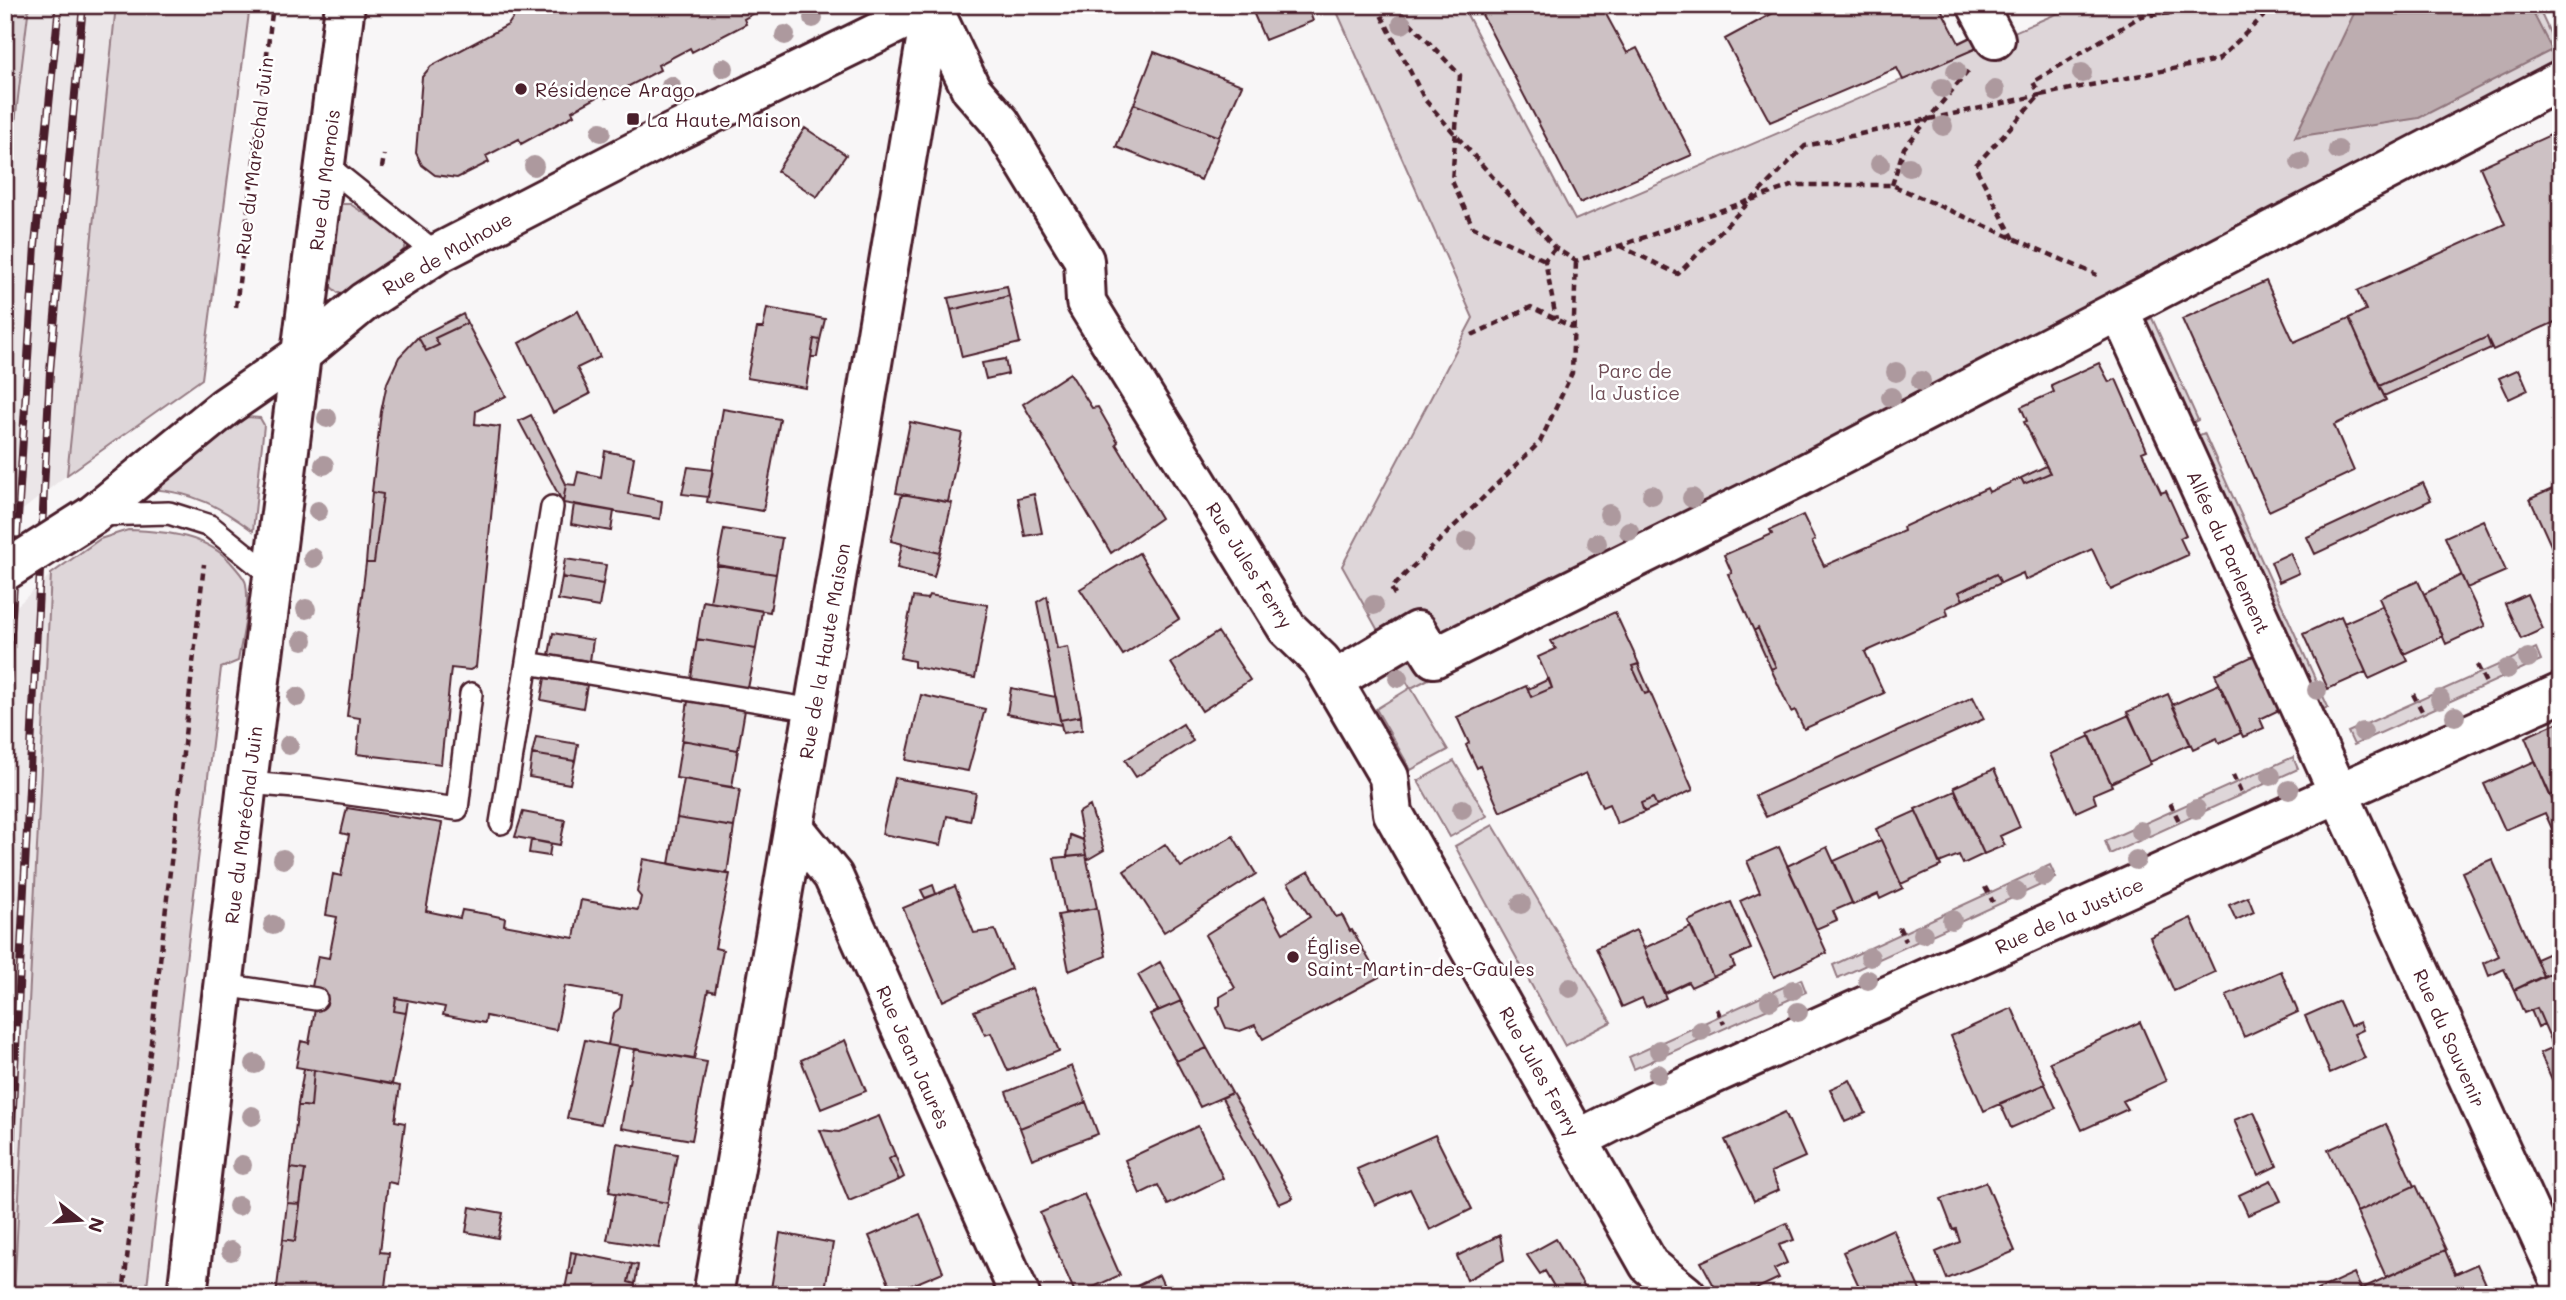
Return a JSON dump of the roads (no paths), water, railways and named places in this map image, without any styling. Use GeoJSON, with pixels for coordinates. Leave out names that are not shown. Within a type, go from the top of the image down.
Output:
{"type":"FeatureCollection","features":[{"type":"Feature","properties":{"kind":"street","name":"Rue du Marnois"},"geometry":{"type":"LineString","coordinates":[[300,355],[312,279],[345,5]]}},
{"type":"Feature","properties":{"kind":"street"},"geometry":{"type":"LineString","coordinates":[[1977,5],[1995,39]]}},
{"type":"Feature","properties":{"kind":"street","name":"Rue de Malnoue"},"geometry":{"type":"LineString","coordinates":[[5,571],[93,515],[225,407],[300,355],[364,303],[437,254],[659,140],[932,6]]}},
{"type":"Feature","properties":{"kind":"street","name":"Rue Jules Ferry"},"geometry":{"type":"LineString","coordinates":[[932,6],[971,89],[1000,122],[1084,260],[1086,302],[1287,628],[1321,661],[1389,777],[1393,813],[1649,1265],[1686,1295]]}},
{"type":"Feature","properties":{"kind":"street","name":"Rue de la Haute Maison"},"geometry":{"type":"LineString","coordinates":[[713,1295],[932,6]]}},
{"type":"Feature","properties":{"kind":"street"},"geometry":{"type":"LineString","coordinates":[[1333,681],[1417,631],[1434,658],[1799,477],[2561,80]]}},
{"type":"Feature","properties":{"kind":"street","name":"Allée du Parlement"},"geometry":{"type":"LineString","coordinates":[[2119,310],[2339,794]]}},
{"type":"Feature","properties":{"kind":"street","name":"Rue du Maréchal Juin"},"geometry":{"type":"LineString","coordinates":[[187,1295],[300,355]]}},
{"type":"Feature","properties":{"kind":"street","name":"Rue de la Justice"},"geometry":{"type":"LineString","coordinates":[[1579,1139],[1643,1106],[2561,693]]}},
{"type":"Feature","properties":{"kind":"street","name":"Rue du Souvenir"},"geometry":{"type":"LineString","coordinates":[[2339,794],[2561,1282]]}},
{"type":"Feature","properties":{"kind":"street","name":"Rue Jean Jaurès"},"geometry":{"type":"LineString","coordinates":[[794,828],[833,876],[1020,1295]]}},
{"type":"Feature","properties":{"kind":"lane"},"geometry":{"type":"LineString","coordinates":[[325,164],[437,254]]}},
{"type":"Feature","properties":{"kind":"lane"},"geometry":{"type":"LineString","coordinates":[[501,823],[552,507]]}},
{"type":"Feature","properties":{"kind":"lane"},"geometry":{"type":"LineString","coordinates":[[93,515],[169,513],[210,526],[273,577]]}},
{"type":"Feature","properties":{"kind":"lane"},"geometry":{"type":"LineString","coordinates":[[527,663],[814,710]]}},
{"type":"Feature","properties":{"kind":"lane"},"geometry":{"type":"LineString","coordinates":[[247,783],[307,788],[457,809],[471,694]]}},
{"type":"Feature","properties":{"kind":"lane"},"geometry":{"type":"LineString","coordinates":[[224,985],[316,999]]}},
{"type":"Feature","properties":{"kind":"railway"},"geometry":{"type":"LineString","coordinates":[[5,728],[35,245],[59,5]]}},
{"type":"Feature","properties":{"kind":"railway"},"geometry":{"type":"LineString","coordinates":[[5,1266],[50,371],[83,5]]}},
{"type":"Feature","properties":{"kind":"place","name":"Résidence Arago"},"geometry":{"type":"Point","coordinates":[521,89]}},
{"type":"Feature","properties":{"kind":"place","name":"La Haute Maison"},"geometry":{"type":"Point","coordinates":[633,119]}},
{"type":"Feature","properties":{"kind":"place","name":"Église Saint-Martin-des-Gaules"},"geometry":{"type":"Point","coordinates":[1293,957]}},
{"type":"Feature","properties":{"kind":"park label","name":"Parc de la Justice"},"geometry":{"type":"Point","coordinates":[1635,381]}}]}
